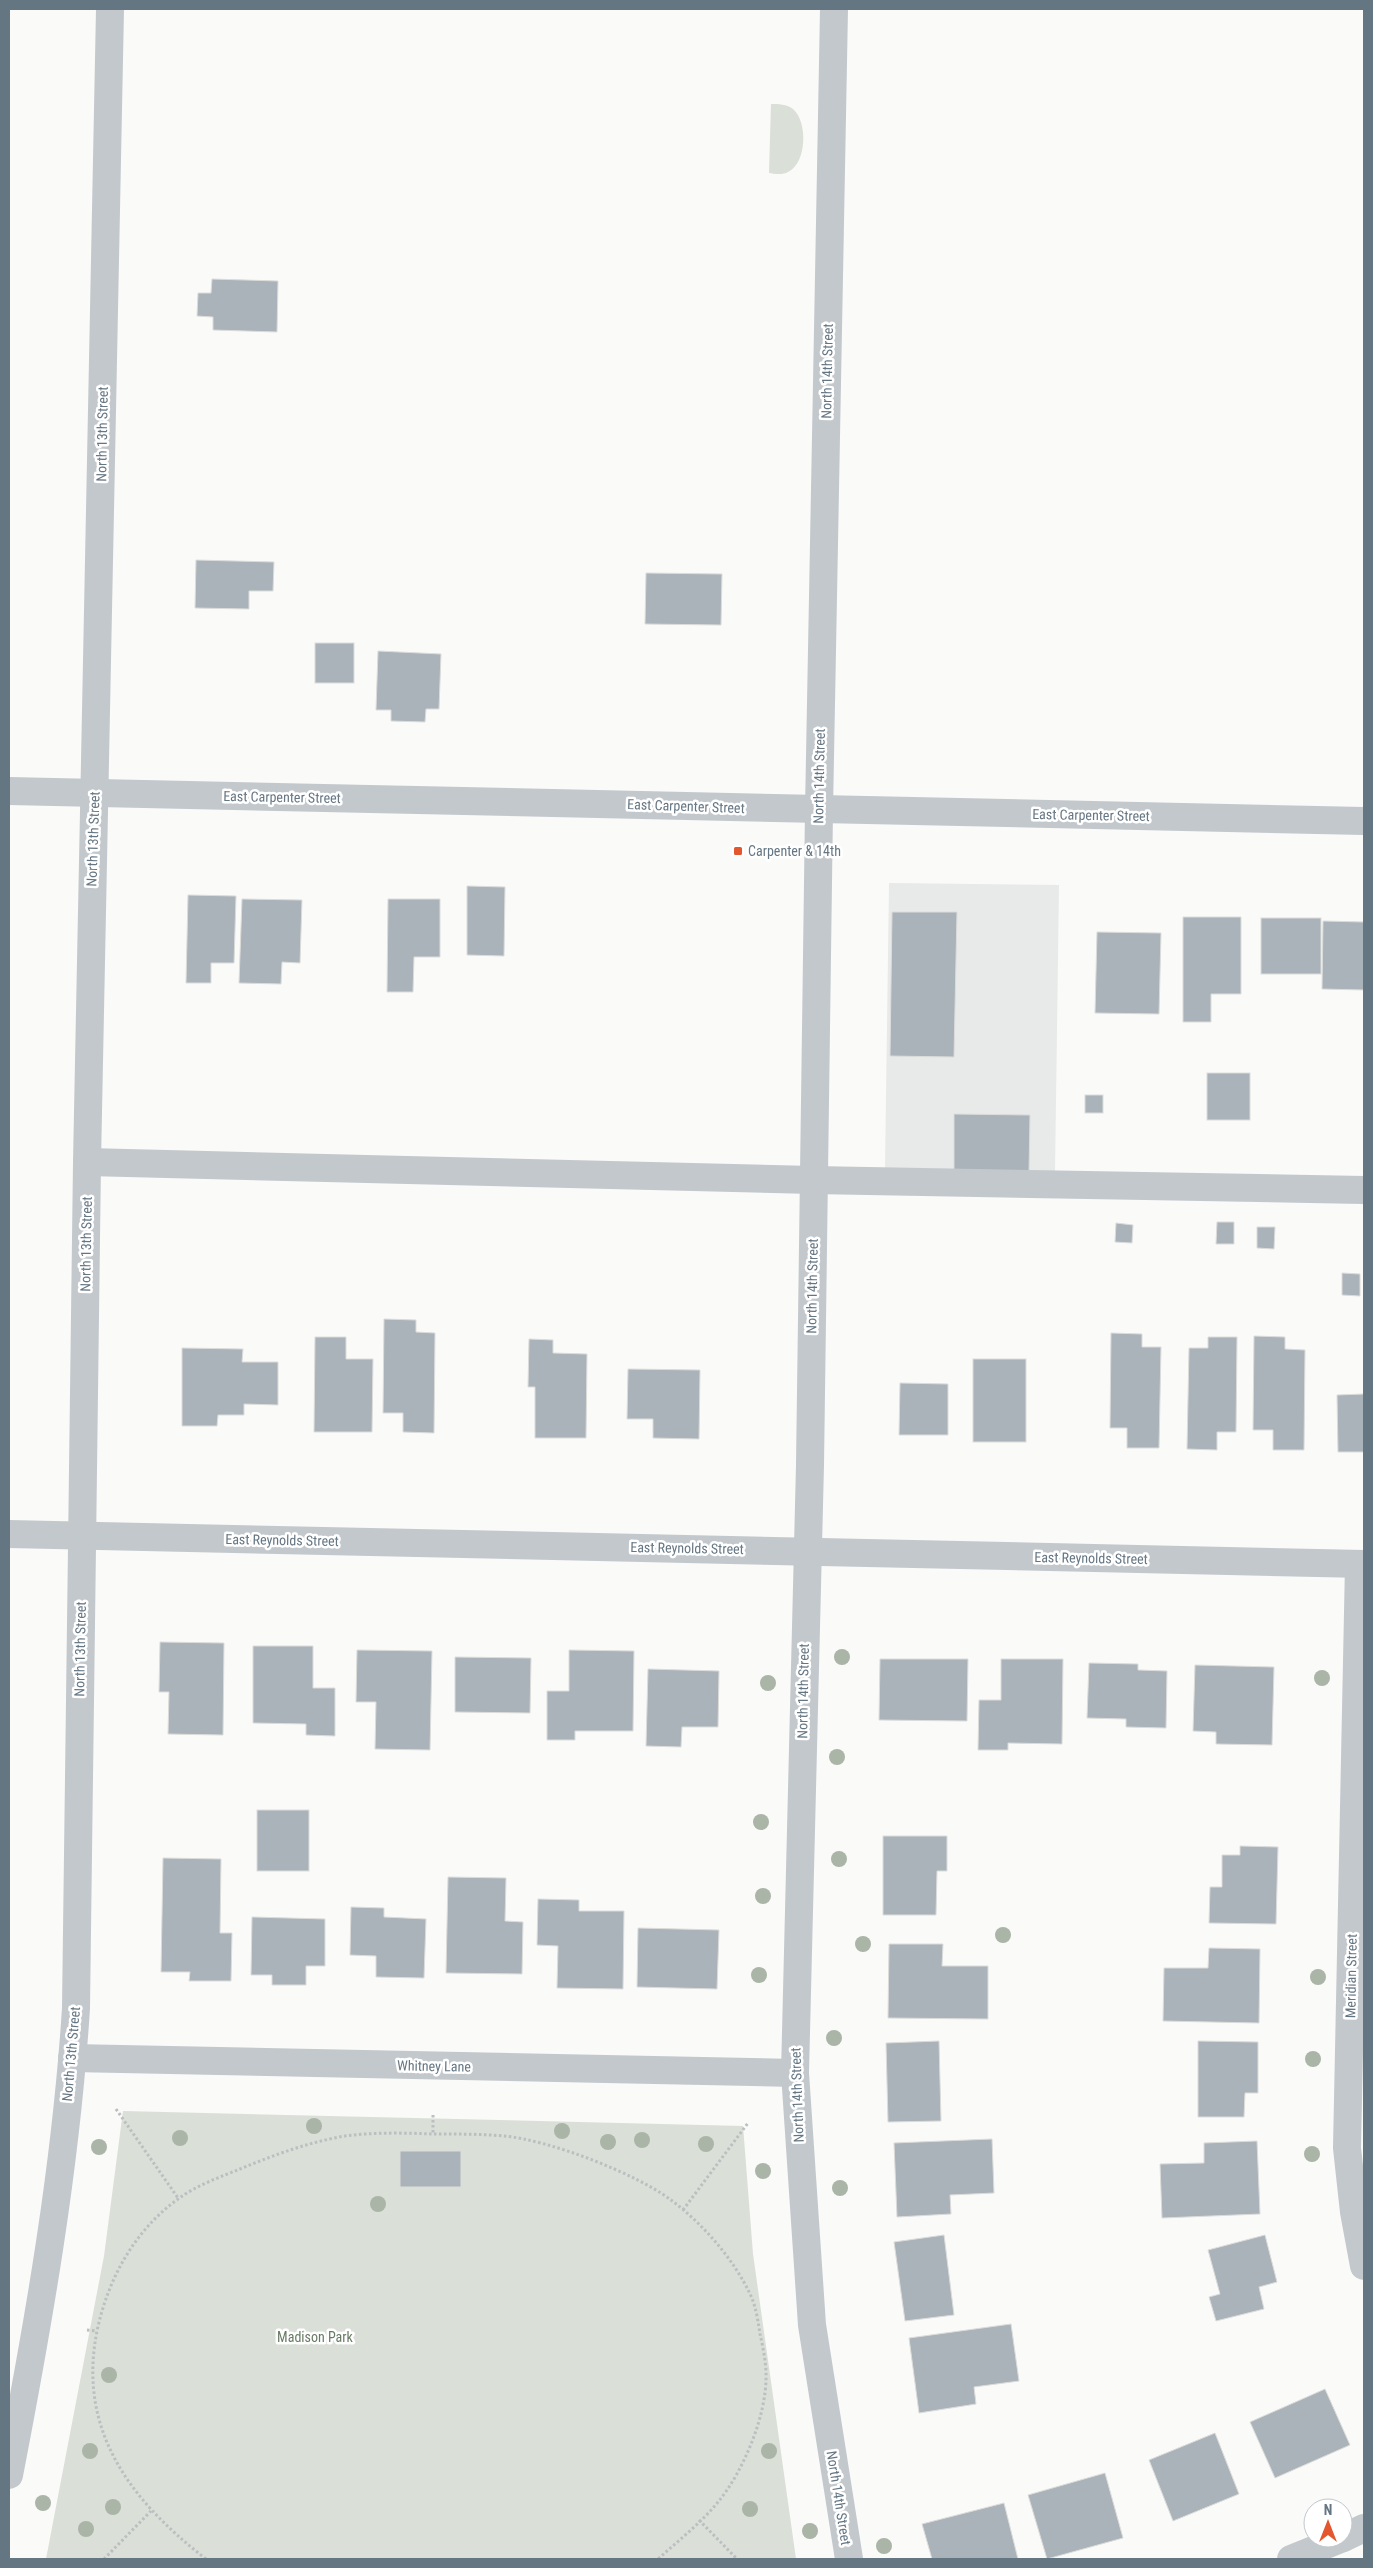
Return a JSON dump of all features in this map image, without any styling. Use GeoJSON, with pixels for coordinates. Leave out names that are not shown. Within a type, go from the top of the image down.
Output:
{"type":"FeatureCollection","features":[{"type":"Feature","properties":{"kind":"street","name":"North 13th Street"},"geometry":{"type":"LineString","coordinates":[[9,2475],[46,2276],[72,2058],[76,2008],[87,1162],[110,9]]}},
{"type":"Feature","properties":{"kind":"street","name":"North 14th Street"},"geometry":{"type":"LineString","coordinates":[[834,9],[819,810],[810,1465],[806,1551],[795,2073],[812,2325],[849,2559]]}},
{"type":"Feature","properties":{"kind":"street","name":"East Carpenter Street"},"geometry":{"type":"LineString","coordinates":[[9,791],[1364,821]]}},
{"type":"Feature","properties":{"kind":"street"},"geometry":{"type":"LineString","coordinates":[[87,1162],[814,1180],[1364,1190]]}},
{"type":"Feature","properties":{"kind":"street","name":"East Reynolds Street"},"geometry":{"type":"LineString","coordinates":[[9,1534],[1362,1564]]}},
{"type":"Feature","properties":{"kind":"street","name":"Meridian Street"},"geometry":{"type":"LineString","coordinates":[[1362,1564],[1347,2148],[1354,2212],[1364,2266]]}},
{"type":"Feature","properties":{"kind":"street","name":"Whitney Lane"},"geometry":{"type":"LineString","coordinates":[[72,2058],[795,2073]]}},
{"type":"Feature","properties":{"kind":"street"},"geometry":{"type":"LineString","coordinates":[[1292,2559],[1319,2548]]}},
{"type":"Feature","properties":{"kind":"path"},"geometry":{"type":"LineString","coordinates":[[116,2109],[178,2198]]}},
{"type":"Feature","properties":{"kind":"path"},"geometry":{"type":"LineString","coordinates":[[433,2115],[433,2134]]}},
{"type":"Feature","properties":{"kind":"path"},"geometry":{"type":"LineString","coordinates":[[683,2210],[748,2123]]}},
{"type":"Feature","properties":{"kind":"path"},"geometry":{"type":"LineString","coordinates":[[206,2559],[151,2511],[122,2476],[101,2431],[93,2398],[91,2366],[97,2331],[108,2288],[136,2239],[178,2198],[227,2174],[280,2153],[345,2136],[433,2134],[506,2136],[547,2144],[588,2158],[668,2198],[683,2210],[723,2251],[739,2272],[752,2298],[762,2339],[767,2376],[762,2408],[753,2439],[738,2472],[718,2503],[658,2559]]}},
{"type":"Feature","properties":{"kind":"path"},"geometry":{"type":"LineString","coordinates":[[87,2330],[97,2331]]}},
{"type":"Feature","properties":{"kind":"path"},"geometry":{"type":"LineString","coordinates":[[762,2339],[768,2338]]}},
{"type":"Feature","properties":{"kind":"path"},"geometry":{"type":"LineString","coordinates":[[104,2559],[151,2511]]}},
{"type":"Feature","properties":{"kind":"path"},"geometry":{"type":"LineString","coordinates":[[700,2520],[737,2559]]}},
{"type":"Feature","properties":{"kind":"shaded area"},"geometry":{"type":"Polygon","coordinates":[[[889,883],[1059,885],[1055,1174],[885,1169],[889,883]]]}},
{"type":"Feature","properties":{"kind":"green space"},"geometry":{"type":"Polygon","coordinates":[[[771,104],[785,105],[793,109],[798,115],[803,132],[802,152],[799,160],[794,167],[784,174],[769,173],[771,104]]]}},
{"type":"Feature","properties":{"kind":"green space","name":"Madison Park"},"geometry":{"type":"Polygon","coordinates":[[[123,2111],[743,2126],[753,2254],[796,2559],[46,2559],[104,2256],[123,2111]]]}},
{"type":"Feature","properties":{"kind":"building"},"geometry":{"type":"Polygon","coordinates":[[[212,279],[278,281],[277,332],[213,330],[213,317],[197,316],[198,293],[211,293],[212,279]]]}},
{"type":"Feature","properties":{"kind":"building"},"geometry":{"type":"Polygon","coordinates":[[[196,560],[274,562],[273,591],[249,591],[249,609],[195,608],[196,560]]]}},
{"type":"Feature","properties":{"kind":"building"},"geometry":{"type":"Polygon","coordinates":[[[646,573],[722,574],[721,625],[645,624],[646,573]]]}},
{"type":"Feature","properties":{"kind":"building"},"geometry":{"type":"Polygon","coordinates":[[[315,643],[354,643],[354,683],[315,683],[315,643]]]}},
{"type":"Feature","properties":{"kind":"building"},"geometry":{"type":"Polygon","coordinates":[[[378,651],[441,654],[439,709],[426,709],[425,722],[391,721],[391,710],[376,710],[378,651]]]}},
{"type":"Feature","properties":{"kind":"building"},"geometry":{"type":"Polygon","coordinates":[[[467,886],[505,887],[504,956],[467,955],[467,886]]]}},
{"type":"Feature","properties":{"kind":"building"},"geometry":{"type":"Polygon","coordinates":[[[188,895],[236,896],[234,963],[211,963],[211,983],[186,983],[188,895]]]}},
{"type":"Feature","properties":{"kind":"building"},"geometry":{"type":"Polygon","coordinates":[[[242,899],[302,900],[300,963],[282,962],[281,984],[239,983],[242,899]]]}},
{"type":"Feature","properties":{"kind":"building"},"geometry":{"type":"Polygon","coordinates":[[[388,899],[440,899],[440,957],[414,957],[413,992],[387,992],[388,899]]]}},
{"type":"Feature","properties":{"kind":"building"},"geometry":{"type":"Polygon","coordinates":[[[892,912],[957,912],[954,1057],[890,1056],[892,912]]]}},
{"type":"Feature","properties":{"kind":"building"},"geometry":{"type":"Polygon","coordinates":[[[1183,917],[1241,917],[1241,994],[1211,994],[1211,1022],[1183,1022],[1183,917]]]}},
{"type":"Feature","properties":{"kind":"building"},"geometry":{"type":"Polygon","coordinates":[[[1261,918],[1321,918],[1321,974],[1261,974],[1261,918]]]}},
{"type":"Feature","properties":{"kind":"building"},"geometry":{"type":"Polygon","coordinates":[[[1323,921],[1364,922],[1364,990],[1322,989],[1323,921]]]}},
{"type":"Feature","properties":{"kind":"building"},"geometry":{"type":"Polygon","coordinates":[[[1097,932],[1161,933],[1159,1014],[1095,1013],[1097,932]]]}},
{"type":"Feature","properties":{"kind":"building"},"geometry":{"type":"Polygon","coordinates":[[[1207,1073],[1250,1073],[1250,1120],[1207,1120],[1207,1073]]]}},
{"type":"Feature","properties":{"kind":"building"},"geometry":{"type":"Polygon","coordinates":[[[1085,1095],[1103,1095],[1103,1113],[1085,1113],[1085,1095]]]}},
{"type":"Feature","properties":{"kind":"building"},"geometry":{"type":"Polygon","coordinates":[[[954,1114],[1030,1115],[1029,1171],[954,1170],[954,1114]]]}},
{"type":"Feature","properties":{"kind":"building"},"geometry":{"type":"Polygon","coordinates":[[[1217,1222],[1234,1222],[1234,1244],[1216,1244],[1217,1222]]]}},
{"type":"Feature","properties":{"kind":"building"},"geometry":{"type":"Polygon","coordinates":[[[1116,1223],[1133,1225],[1132,1243],[1115,1242],[1116,1223]]]}},
{"type":"Feature","properties":{"kind":"building"},"geometry":{"type":"Polygon","coordinates":[[[1257,1227],[1275,1227],[1274,1249],[1257,1248],[1257,1227]]]}},
{"type":"Feature","properties":{"kind":"building"},"geometry":{"type":"Polygon","coordinates":[[[1342,1273],[1360,1274],[1360,1296],[1342,1295],[1342,1273]]]}},
{"type":"Feature","properties":{"kind":"building"},"geometry":{"type":"Polygon","coordinates":[[[384,1319],[416,1320],[416,1332],[435,1333],[434,1433],[403,1432],[403,1413],[383,1413],[384,1319]]]}},
{"type":"Feature","properties":{"kind":"building"},"geometry":{"type":"Polygon","coordinates":[[[1111,1333],[1142,1334],[1142,1347],[1161,1347],[1159,1448],[1127,1448],[1127,1428],[1110,1428],[1111,1333]]]}},
{"type":"Feature","properties":{"kind":"building"},"geometry":{"type":"Polygon","coordinates":[[[1254,1336],[1285,1337],[1285,1349],[1305,1350],[1304,1450],[1273,1450],[1273,1430],[1253,1430],[1254,1336]]]}},
{"type":"Feature","properties":{"kind":"building"},"geometry":{"type":"Polygon","coordinates":[[[315,1337],[346,1337],[346,1359],[373,1359],[372,1432],[314,1432],[315,1337]]]}},
{"type":"Feature","properties":{"kind":"building"},"geometry":{"type":"Polygon","coordinates":[[[1208,1337],[1237,1337],[1236,1432],[1217,1432],[1217,1450],[1187,1449],[1189,1348],[1208,1348],[1208,1337]]]}},
{"type":"Feature","properties":{"kind":"building"},"geometry":{"type":"Polygon","coordinates":[[[529,1339],[553,1340],[553,1353],[587,1354],[586,1438],[535,1438],[535,1387],[528,1387],[529,1339]]]}},
{"type":"Feature","properties":{"kind":"building"},"geometry":{"type":"Polygon","coordinates":[[[182,1348],[243,1349],[242,1362],[278,1362],[278,1405],[244,1404],[244,1415],[218,1415],[217,1426],[182,1426],[182,1348]]]}},
{"type":"Feature","properties":{"kind":"building"},"geometry":{"type":"Polygon","coordinates":[[[973,1359],[1026,1359],[1026,1442],[973,1442],[973,1359]]]}},
{"type":"Feature","properties":{"kind":"building"},"geometry":{"type":"Polygon","coordinates":[[[628,1369],[700,1370],[699,1439],[653,1438],[653,1419],[627,1419],[628,1369]]]}},
{"type":"Feature","properties":{"kind":"building"},"geometry":{"type":"Polygon","coordinates":[[[900,1383],[948,1384],[948,1435],[899,1435],[900,1383]]]}},
{"type":"Feature","properties":{"kind":"building"},"geometry":{"type":"Polygon","coordinates":[[[1364,1394],[1364,1452],[1338,1452],[1337,1395],[1364,1394]]]}},
{"type":"Feature","properties":{"kind":"building"},"geometry":{"type":"Polygon","coordinates":[[[160,1642],[224,1643],[223,1735],[168,1734],[169,1692],[159,1692],[160,1642]]]}},
{"type":"Feature","properties":{"kind":"building"},"geometry":{"type":"Polygon","coordinates":[[[253,1646],[313,1646],[313,1688],[335,1688],[335,1736],[306,1735],[306,1724],[253,1723],[253,1646]]]}},
{"type":"Feature","properties":{"kind":"building"},"geometry":{"type":"Polygon","coordinates":[[[357,1650],[432,1651],[430,1750],[375,1749],[376,1702],[356,1702],[357,1650]]]}},
{"type":"Feature","properties":{"kind":"building"},"geometry":{"type":"Polygon","coordinates":[[[569,1650],[634,1651],[633,1731],[575,1731],[575,1740],[547,1740],[547,1691],[569,1691],[569,1650]]]}},
{"type":"Feature","properties":{"kind":"building"},"geometry":{"type":"Polygon","coordinates":[[[455,1657],[531,1658],[530,1713],[455,1712],[455,1657]]]}},
{"type":"Feature","properties":{"kind":"building"},"geometry":{"type":"Polygon","coordinates":[[[880,1659],[968,1659],[967,1721],[879,1720],[880,1659]]]}},
{"type":"Feature","properties":{"kind":"building"},"geometry":{"type":"Polygon","coordinates":[[[1001,1659],[1063,1659],[1062,1744],[1008,1743],[1008,1750],[978,1750],[979,1700],[1001,1700],[1001,1659]]]}},
{"type":"Feature","properties":{"kind":"building"},"geometry":{"type":"Polygon","coordinates":[[[1089,1663],[1138,1664],[1138,1670],[1167,1671],[1166,1728],[1126,1727],[1126,1719],[1087,1718],[1089,1663]]]}},
{"type":"Feature","properties":{"kind":"building"},"geometry":{"type":"Polygon","coordinates":[[[1195,1665],[1274,1667],[1272,1745],[1216,1744],[1216,1732],[1193,1731],[1195,1665]]]}},
{"type":"Feature","properties":{"kind":"building"},"geometry":{"type":"Polygon","coordinates":[[[648,1669],[719,1671],[718,1727],[682,1727],[681,1747],[646,1746],[648,1669]]]}},
{"type":"Feature","properties":{"kind":"building"},"geometry":{"type":"Polygon","coordinates":[[[257,1810],[309,1810],[309,1871],[257,1871],[257,1810]]]}},
{"type":"Feature","properties":{"kind":"building"},"geometry":{"type":"Polygon","coordinates":[[[883,1836],[947,1836],[947,1871],[937,1871],[936,1915],[883,1915],[883,1836]]]}},
{"type":"Feature","properties":{"kind":"building"},"geometry":{"type":"Polygon","coordinates":[[[1240,1846],[1278,1847],[1276,1924],[1209,1923],[1210,1887],[1222,1887],[1222,1855],[1240,1855],[1240,1846]]]}},
{"type":"Feature","properties":{"kind":"building"},"geometry":{"type":"Polygon","coordinates":[[[163,1858],[221,1859],[220,1933],[232,1933],[231,1981],[189,1981],[190,1972],[161,1972],[163,1858]]]}},
{"type":"Feature","properties":{"kind":"building"},"geometry":{"type":"Polygon","coordinates":[[[448,1877],[506,1878],[505,1921],[523,1922],[522,1974],[446,1973],[448,1877]]]}},
{"type":"Feature","properties":{"kind":"building"},"geometry":{"type":"Polygon","coordinates":[[[538,1899],[579,1900],[579,1911],[624,1911],[623,1989],[557,1988],[558,1946],[537,1945],[538,1899]]]}},
{"type":"Feature","properties":{"kind":"building"},"geometry":{"type":"Polygon","coordinates":[[[351,1907],[384,1908],[384,1917],[426,1919],[424,1978],[376,1977],[376,1956],[350,1955],[351,1907]]]}},
{"type":"Feature","properties":{"kind":"building"},"geometry":{"type":"Polygon","coordinates":[[[252,1917],[325,1919],[325,1966],[306,1966],[306,1985],[272,1985],[272,1975],[251,1975],[252,1917]]]}},
{"type":"Feature","properties":{"kind":"building"},"geometry":{"type":"Polygon","coordinates":[[[638,1928],[719,1930],[717,1989],[637,1987],[638,1928]]]}},
{"type":"Feature","properties":{"kind":"building"},"geometry":{"type":"Polygon","coordinates":[[[889,1944],[943,1944],[942,1966],[988,1966],[988,2019],[888,2018],[889,1944]]]}},
{"type":"Feature","properties":{"kind":"building"},"geometry":{"type":"Polygon","coordinates":[[[1209,1948],[1260,1949],[1259,2023],[1163,2021],[1164,1968],[1208,1968],[1209,1948]]]}},
{"type":"Feature","properties":{"kind":"building"},"geometry":{"type":"Polygon","coordinates":[[[939,2041],[941,2121],[888,2122],[886,2043],[939,2041]]]}},
{"type":"Feature","properties":{"kind":"building"},"geometry":{"type":"Polygon","coordinates":[[[1198,2041],[1258,2042],[1258,2093],[1245,2093],[1244,2117],[1198,2117],[1198,2041]]]}},
{"type":"Feature","properties":{"kind":"building"},"geometry":{"type":"Polygon","coordinates":[[[992,2139],[994,2193],[950,2195],[951,2214],[897,2217],[894,2143],[992,2139]]]}},
{"type":"Feature","properties":{"kind":"building"},"geometry":{"type":"Polygon","coordinates":[[[1257,2141],[1260,2214],[1162,2218],[1160,2164],[1204,2163],[1204,2143],[1257,2141]]]}},
{"type":"Feature","properties":{"kind":"building"},"geometry":{"type":"Polygon","coordinates":[[[400,2151],[461,2151],[461,2187],[400,2187],[400,2151]]]}},
{"type":"Feature","properties":{"kind":"building"},"geometry":{"type":"Polygon","coordinates":[[[944,2235],[954,2315],[905,2321],[894,2242],[944,2235]]]}},
{"type":"Feature","properties":{"kind":"building"},"geometry":{"type":"Polygon","coordinates":[[[1265,2235],[1277,2282],[1259,2287],[1264,2309],[1216,2321],[1209,2297],[1220,2294],[1208,2250],[1265,2235]]]}},
{"type":"Feature","properties":{"kind":"building"},"geometry":{"type":"Polygon","coordinates":[[[1011,2324],[1019,2381],[974,2387],[976,2404],[919,2413],[909,2338],[1011,2324]]]}},
{"type":"Feature","properties":{"kind":"building"},"geometry":{"type":"Polygon","coordinates":[[[1325,2389],[1350,2445],[1275,2478],[1250,2422],[1325,2389]]]}},
{"type":"Feature","properties":{"kind":"building"},"geometry":{"type":"Polygon","coordinates":[[[1215,2433],[1239,2494],[1173,2521],[1149,2460],[1215,2433]]]}},
{"type":"Feature","properties":{"kind":"building"},"geometry":{"type":"Polygon","coordinates":[[[1105,2473],[1123,2538],[1047,2559],[1028,2495],[1105,2473]]]}},
{"type":"Feature","properties":{"kind":"building"},"geometry":{"type":"Polygon","coordinates":[[[1004,2503],[1018,2559],[932,2559],[922,2524],[1004,2503]]]}},
{"type":"Feature","properties":{"kind":"place","name":"Carpenter & 14th"},"geometry":{"type":"Point","coordinates":[738,851]}}]}
